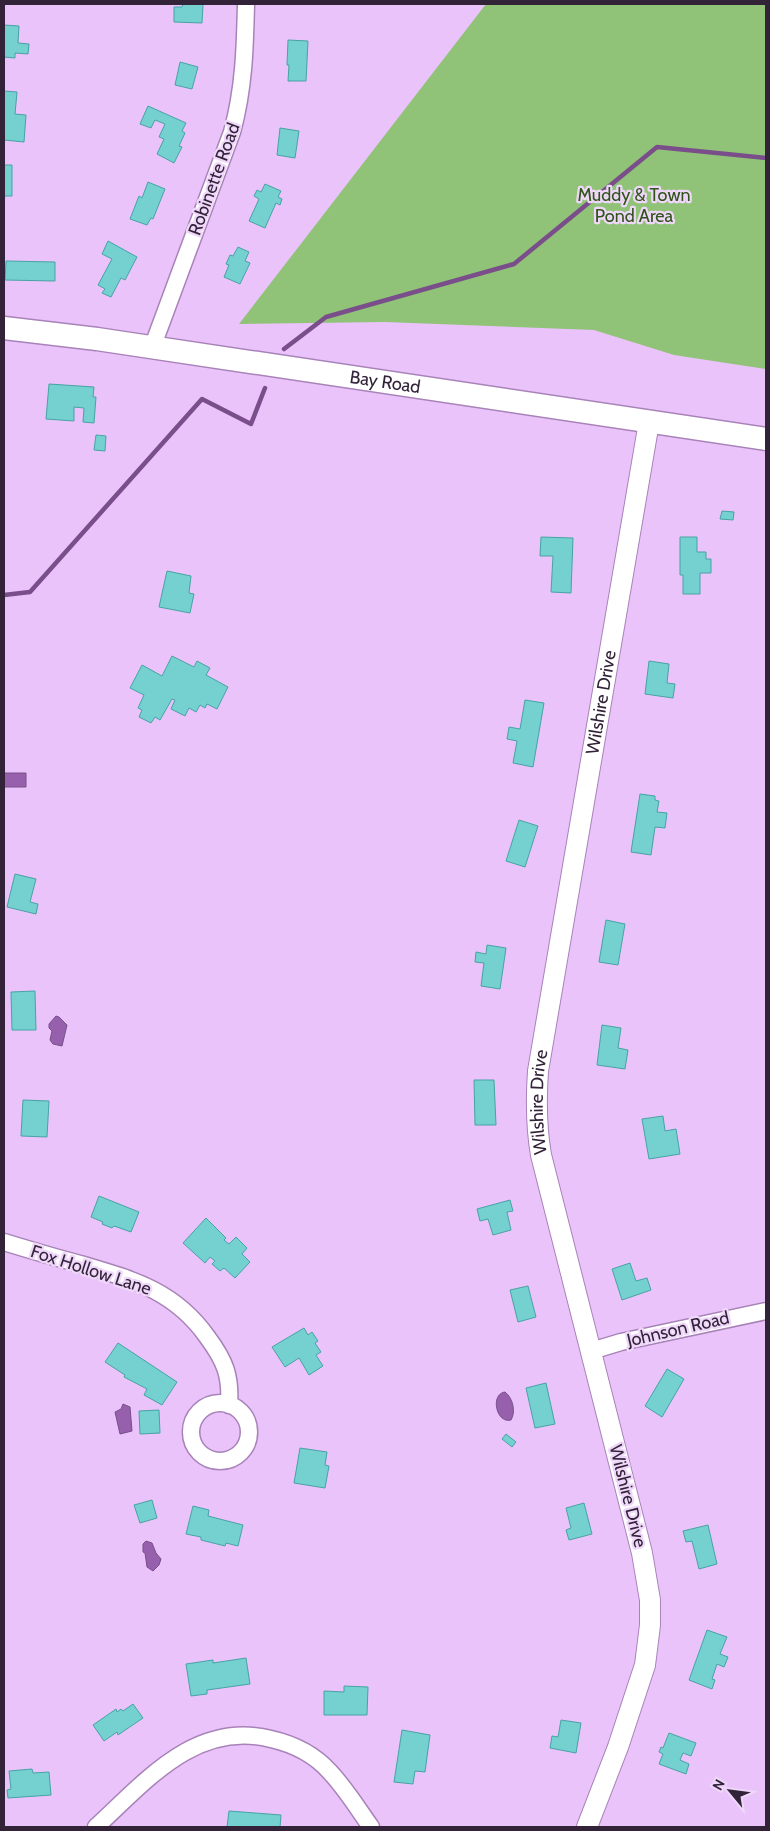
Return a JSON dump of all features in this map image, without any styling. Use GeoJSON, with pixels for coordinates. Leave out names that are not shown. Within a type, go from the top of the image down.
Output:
{"type":"FeatureCollection","features":[{"type":"Feature","properties":{"kind":"main road","name":"Bay Road"},"geometry":{"type":"LineString","coordinates":[[4,328],[36,330],[766,439]]}},
{"type":"Feature","properties":{"kind":"street","name":"Robinette Road"},"geometry":{"type":"LineString","coordinates":[[152,348],[237,115],[243,81],[246,4]]}},
{"type":"Feature","properties":{"kind":"street","name":"Wilshire Drive"},"geometry":{"type":"LineString","coordinates":[[587,1827],[615,1755],[642,1677],[650,1625],[650,1600],[642,1553],[541,1155],[537,1134],[536,1110],[538,1072],[649,422]]}},
{"type":"Feature","properties":{"kind":"street","name":"Fox Hollow Lane"},"geometry":{"type":"LineString","coordinates":[[4,1242],[119,1276],[157,1290],[171,1299],[195,1320],[216,1349],[228,1376],[229,1405]]}},
{"type":"Feature","properties":{"kind":"street","name":"Johnson Road"},"geometry":{"type":"LineString","coordinates":[[591,1351],[621,1342],[766,1311]]}},
{"type":"Feature","properties":{"kind":"street"},"geometry":{"type":"LineString","coordinates":[[96,1827],[149,1778],[180,1754],[208,1741],[250,1735],[283,1742],[315,1758],[330,1771],[371,1827]]}},
{"type":"Feature","properties":{"kind":"green space","name":"Muddy & Town Pond Area"},"geometry":{"type":"Polygon","coordinates":[[[486,4],[766,4],[766,369],[674,355],[594,330],[385,322],[239,324],[486,4]]]}},
{"type":"Feature","properties":{"kind":"shaded area"},"geometry":{"type":"Polygon","coordinates":[[[4,773],[26,773],[26,787],[4,787],[4,773]]]}},
{"type":"Feature","properties":{"kind":"shaded area"},"geometry":{"type":"Polygon","coordinates":[[[56,1016],[67,1025],[62,1046],[53,1044],[50,1040],[52,1031],[49,1028],[49,1024],[56,1016]]]}},
{"type":"Feature","properties":{"kind":"shaded area"},"geometry":{"type":"Polygon","coordinates":[[[505,1392],[513,1405],[513,1417],[511,1420],[502,1418],[497,1408],[496,1403],[500,1394],[505,1392]]]}},
{"type":"Feature","properties":{"kind":"shaded area"},"geometry":{"type":"Polygon","coordinates":[[[123,1404],[130,1407],[132,1431],[120,1434],[115,1412],[121,1409],[123,1404]]]}},
{"type":"Feature","properties":{"kind":"shaded area"},"geometry":{"type":"Polygon","coordinates":[[[146,1541],[152,1543],[161,1559],[159,1565],[153,1571],[147,1567],[145,1553],[143,1552],[143,1544],[146,1541]]]}},
{"type":"Feature","properties":{"kind":"building"},"geometry":{"type":"Polygon","coordinates":[[[183,4],[203,4],[202,23],[174,22],[174,7],[182,7],[183,4]]]}},
{"type":"Feature","properties":{"kind":"building"},"geometry":{"type":"Polygon","coordinates":[[[4,25],[19,26],[18,43],[29,44],[28,54],[15,53],[15,58],[4,57],[4,25]]]}},
{"type":"Feature","properties":{"kind":"building"},"geometry":{"type":"Polygon","coordinates":[[[288,40],[308,41],[306,81],[288,81],[288,40]]]}},
{"type":"Feature","properties":{"kind":"building"},"geometry":{"type":"Polygon","coordinates":[[[180,62],[198,67],[192,89],[175,85],[180,62]]]}},
{"type":"Feature","properties":{"kind":"building"},"geometry":{"type":"Polygon","coordinates":[[[4,91],[17,92],[15,114],[26,115],[24,142],[4,140],[4,91]]]}},
{"type":"Feature","properties":{"kind":"building"},"geometry":{"type":"Polygon","coordinates":[[[148,106],[186,123],[182,131],[185,133],[179,146],[182,147],[174,163],[157,154],[164,139],[159,137],[165,124],[155,120],[151,128],[140,124],[148,106]]]}},
{"type":"Feature","properties":{"kind":"building"},"geometry":{"type":"Polygon","coordinates":[[[280,128],[299,131],[295,158],[277,155],[280,128]]]}},
{"type":"Feature","properties":{"kind":"building"},"geometry":{"type":"Polygon","coordinates":[[[4,165],[12,165],[12,196],[4,196],[4,165]]]}},
{"type":"Feature","properties":{"kind":"building"},"geometry":{"type":"Polygon","coordinates":[[[148,182],[165,189],[153,219],[151,218],[147,225],[130,219],[139,196],[142,198],[148,182]]]}},
{"type":"Feature","properties":{"kind":"building"},"geometry":{"type":"Polygon","coordinates":[[[265,184],[281,191],[278,197],[282,199],[280,205],[276,203],[265,228],[249,221],[259,199],[254,196],[257,190],[261,192],[265,184]]]}},
{"type":"Feature","properties":{"kind":"building"},"geometry":{"type":"Polygon","coordinates":[[[108,241],[137,257],[125,280],[121,278],[111,297],[102,293],[105,289],[98,285],[112,259],[102,254],[108,241]]]}},
{"type":"Feature","properties":{"kind":"building"},"geometry":{"type":"Polygon","coordinates":[[[238,247],[249,252],[245,261],[250,263],[240,284],[224,277],[229,265],[226,264],[230,255],[233,256],[238,247]]]}},
{"type":"Feature","properties":{"kind":"building"},"geometry":{"type":"Polygon","coordinates":[[[6,261],[55,262],[55,281],[5,280],[6,261]]]}},
{"type":"Feature","properties":{"kind":"building"},"geometry":{"type":"Polygon","coordinates":[[[49,384],[94,387],[93,397],[96,397],[94,423],[83,422],[84,408],[74,407],[74,421],[46,419],[49,384]]]}},
{"type":"Feature","properties":{"kind":"building"},"geometry":{"type":"Polygon","coordinates":[[[96,435],[106,436],[105,451],[94,450],[96,435]]]}},
{"type":"Feature","properties":{"kind":"building"},"geometry":{"type":"Polygon","coordinates":[[[722,511],[734,512],[733,520],[720,519],[722,511]]]}},
{"type":"Feature","properties":{"kind":"building"},"geometry":{"type":"Polygon","coordinates":[[[541,537],[573,538],[571,593],[551,592],[553,556],[540,556],[541,537]]]}},
{"type":"Feature","properties":{"kind":"building"},"geometry":{"type":"Polygon","coordinates":[[[680,537],[697,537],[697,552],[706,552],[706,559],[711,559],[711,573],[700,573],[700,594],[683,594],[683,575],[680,575],[680,537]]]}},
{"type":"Feature","properties":{"kind":"building"},"geometry":{"type":"Polygon","coordinates":[[[167,571],[191,576],[189,593],[194,594],[190,613],[159,607],[167,571]]]}},
{"type":"Feature","properties":{"kind":"building"},"geometry":{"type":"Polygon","coordinates":[[[172,656],[194,667],[197,661],[210,668],[206,675],[228,687],[217,709],[207,704],[205,708],[200,705],[196,712],[189,708],[185,716],[171,709],[175,700],[172,699],[160,720],[155,717],[151,723],[139,717],[142,710],[138,708],[144,695],[130,688],[142,665],[162,676],[172,656]]]}},
{"type":"Feature","properties":{"kind":"building"},"geometry":{"type":"Polygon","coordinates":[[[649,661],[669,664],[667,683],[675,684],[673,698],[645,694],[649,661]]]}},
{"type":"Feature","properties":{"kind":"building"},"geometry":{"type":"Polygon","coordinates":[[[525,700],[544,703],[533,767],[513,763],[517,741],[507,739],[509,727],[520,729],[525,700]]]}},
{"type":"Feature","properties":{"kind":"building"},"geometry":{"type":"Polygon","coordinates":[[[640,794],[655,796],[655,800],[659,801],[657,812],[667,813],[665,828],[655,827],[651,855],[631,852],[640,794]]]}},
{"type":"Feature","properties":{"kind":"building"},"geometry":{"type":"Polygon","coordinates":[[[519,820],[538,826],[525,867],[506,861],[519,820]]]}},
{"type":"Feature","properties":{"kind":"building"},"geometry":{"type":"Polygon","coordinates":[[[15,874],[36,879],[30,902],[38,904],[36,914],[7,907],[15,874]]]}},
{"type":"Feature","properties":{"kind":"building"},"geometry":{"type":"Polygon","coordinates":[[[606,920],[625,924],[618,965],[599,962],[606,920]]]}},
{"type":"Feature","properties":{"kind":"building"},"geometry":{"type":"Polygon","coordinates":[[[487,945],[506,948],[500,989],[481,986],[484,963],[475,962],[476,952],[486,954],[487,945]]]}},
{"type":"Feature","properties":{"kind":"building"},"geometry":{"type":"Polygon","coordinates":[[[35,991],[36,1030],[12,1030],[11,992],[35,991]]]}},
{"type":"Feature","properties":{"kind":"building"},"geometry":{"type":"Polygon","coordinates":[[[602,1025],[621,1028],[618,1048],[628,1050],[625,1069],[597,1065],[602,1025]]]}},
{"type":"Feature","properties":{"kind":"building"},"geometry":{"type":"Polygon","coordinates":[[[474,1080],[494,1080],[496,1125],[475,1125],[474,1080]]]}},
{"type":"Feature","properties":{"kind":"building"},"geometry":{"type":"Polygon","coordinates":[[[23,1100],[49,1101],[47,1137],[21,1136],[23,1100]]]}},
{"type":"Feature","properties":{"kind":"building"},"geometry":{"type":"Polygon","coordinates":[[[663,1116],[665,1131],[676,1129],[680,1154],[649,1159],[642,1119],[663,1116]]]}},
{"type":"Feature","properties":{"kind":"building"},"geometry":{"type":"Polygon","coordinates":[[[99,1196],[139,1212],[131,1232],[114,1226],[112,1228],[91,1217],[99,1196]]]}},
{"type":"Feature","properties":{"kind":"building"},"geometry":{"type":"Polygon","coordinates":[[[510,1200],[513,1211],[507,1212],[511,1230],[493,1235],[488,1219],[480,1221],[477,1209],[510,1200]]]}},
{"type":"Feature","properties":{"kind":"building"},"geometry":{"type":"Polygon","coordinates":[[[206,1218],[226,1238],[224,1240],[229,1244],[236,1237],[247,1248],[242,1254],[250,1262],[235,1278],[224,1268],[220,1271],[212,1264],[215,1261],[210,1257],[205,1263],[183,1243],[206,1218]]]}},
{"type":"Feature","properties":{"kind":"building"},"geometry":{"type":"Polygon","coordinates":[[[630,1263],[636,1281],[647,1278],[651,1290],[622,1300],[612,1269],[630,1263]]]}},
{"type":"Feature","properties":{"kind":"building"},"geometry":{"type":"Polygon","coordinates":[[[528,1286],[536,1317],[518,1322],[510,1290],[528,1286]]]}},
{"type":"Feature","properties":{"kind":"building"},"geometry":{"type":"Polygon","coordinates":[[[304,1328],[308,1335],[312,1332],[318,1341],[315,1343],[321,1352],[316,1355],[323,1366],[309,1375],[299,1358],[285,1367],[272,1347],[304,1328]]]}},
{"type":"Feature","properties":{"kind":"building"},"geometry":{"type":"Polygon","coordinates":[[[118,1343],[177,1382],[162,1405],[144,1395],[147,1389],[124,1377],[125,1375],[105,1362],[118,1343]]]}},
{"type":"Feature","properties":{"kind":"building"},"geometry":{"type":"Polygon","coordinates":[[[667,1369],[684,1379],[662,1417],[645,1406],[667,1369]]]}},
{"type":"Feature","properties":{"kind":"building"},"geometry":{"type":"Polygon","coordinates":[[[546,1383],[555,1424],[535,1428],[526,1388],[546,1383]]]}},
{"type":"Feature","properties":{"kind":"building"},"geometry":{"type":"Polygon","coordinates":[[[159,1410],[160,1433],[140,1434],[139,1411],[159,1410]]]}},
{"type":"Feature","properties":{"kind":"building"},"geometry":{"type":"Polygon","coordinates":[[[506,1434],[516,1442],[512,1447],[502,1439],[506,1434]]]}},
{"type":"Feature","properties":{"kind":"building"},"geometry":{"type":"Polygon","coordinates":[[[300,1448],[327,1452],[325,1465],[329,1466],[325,1488],[294,1483],[300,1448]]]}},
{"type":"Feature","properties":{"kind":"building"},"geometry":{"type":"Polygon","coordinates":[[[152,1500],[157,1518],[140,1523],[134,1505],[152,1500]]]}},
{"type":"Feature","properties":{"kind":"building"},"geometry":{"type":"Polygon","coordinates":[[[584,1503],[592,1534],[569,1540],[566,1530],[571,1528],[566,1508],[584,1503]]]}},
{"type":"Feature","properties":{"kind":"building"},"geometry":{"type":"Polygon","coordinates":[[[193,1506],[209,1510],[208,1516],[243,1525],[238,1546],[226,1543],[225,1546],[201,1540],[201,1537],[186,1534],[193,1506]]]}},
{"type":"Feature","properties":{"kind":"building"},"geometry":{"type":"Polygon","coordinates":[[[708,1525],[717,1564],[699,1569],[692,1541],[686,1542],[683,1531],[708,1525]]]}},
{"type":"Feature","properties":{"kind":"building"},"geometry":{"type":"Polygon","coordinates":[[[707,1630],[727,1637],[720,1654],[728,1657],[724,1667],[717,1664],[712,1679],[715,1680],[712,1689],[689,1680],[707,1630]]]}},
{"type":"Feature","properties":{"kind":"building"},"geometry":{"type":"Polygon","coordinates":[[[246,1658],[250,1684],[207,1690],[207,1694],[191,1696],[186,1664],[213,1660],[213,1663],[246,1658]]]}},
{"type":"Feature","properties":{"kind":"building"},"geometry":{"type":"Polygon","coordinates":[[[344,1686],[368,1687],[367,1715],[324,1715],[324,1691],[344,1692],[344,1686]]]}},
{"type":"Feature","properties":{"kind":"building"},"geometry":{"type":"Polygon","coordinates":[[[133,1704],[143,1718],[118,1735],[117,1732],[104,1741],[93,1725],[116,1709],[117,1712],[121,1709],[123,1711],[133,1704]]]}},
{"type":"Feature","properties":{"kind":"building"},"geometry":{"type":"Polygon","coordinates":[[[561,1720],[581,1723],[576,1753],[550,1748],[552,1736],[558,1737],[561,1720]]]}},
{"type":"Feature","properties":{"kind":"building"},"geometry":{"type":"Polygon","coordinates":[[[402,1730],[430,1735],[425,1772],[415,1771],[413,1784],[394,1782],[402,1730]]]}},
{"type":"Feature","properties":{"kind":"building"},"geometry":{"type":"Polygon","coordinates":[[[669,1733],[696,1743],[691,1756],[683,1753],[680,1760],[689,1764],[686,1774],[659,1764],[663,1754],[659,1752],[661,1747],[663,1748],[669,1733]]]}},
{"type":"Feature","properties":{"kind":"building"},"geometry":{"type":"Polygon","coordinates":[[[32,1769],[33,1773],[49,1772],[51,1795],[8,1798],[7,1790],[11,1789],[9,1771],[32,1769]]]}},
{"type":"Feature","properties":{"kind":"building"},"geometry":{"type":"Polygon","coordinates":[[[229,1811],[281,1815],[280,1827],[227,1827],[229,1811]]]}},
{"type":"Feature","properties":{"kind":"waterway"},"geometry":{"type":"LineString","coordinates":[[284,349],[326,317],[514,264],[657,147],[766,158]]}},
{"type":"Feature","properties":{"kind":"waterway"},"geometry":{"type":"LineString","coordinates":[[4,595],[30,592],[202,399],[251,424],[265,388]]}}]}
